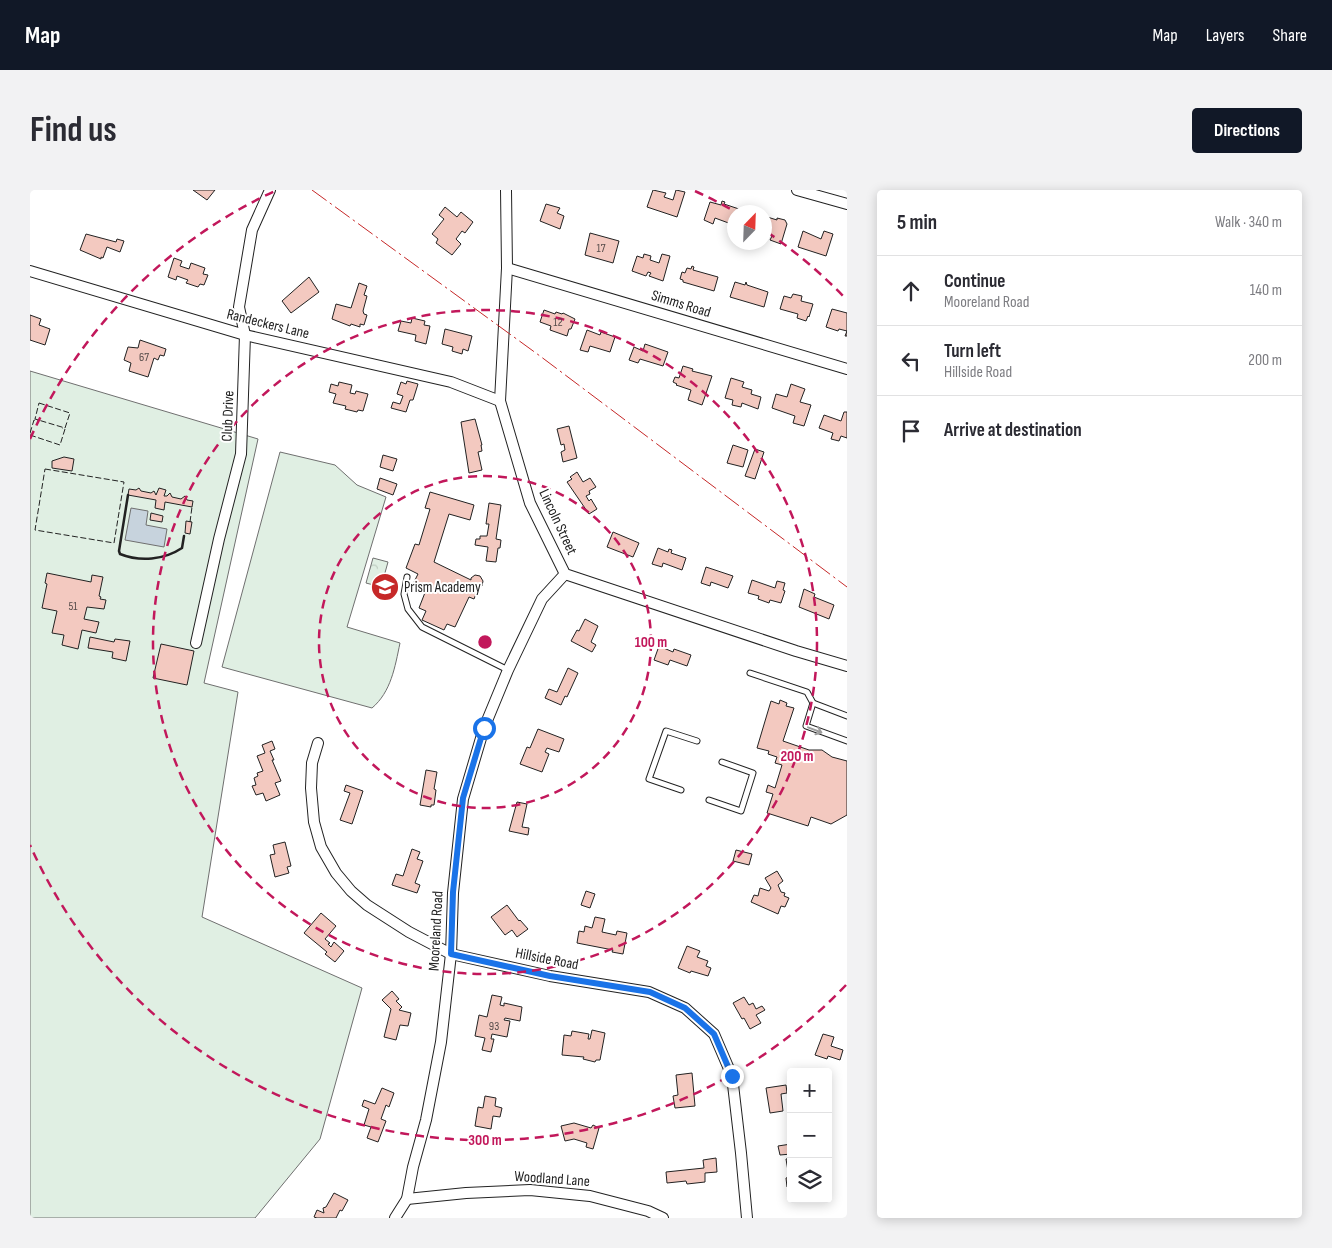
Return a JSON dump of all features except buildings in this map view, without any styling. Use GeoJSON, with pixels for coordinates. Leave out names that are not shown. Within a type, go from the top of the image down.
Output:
{"type":"FeatureCollection","features":[{"type":"Feature","properties":{"kind":"street","name":"Club Drive"},"geometry":{"type":"LineString","coordinates":[[196,643],[219,539],[241,454],[246,334],[239,307],[252,230],[270,190]]}},
{"type":"Feature","properties":{"kind":"street","name":"Lincoln Street"},"geometry":{"type":"LineString","coordinates":[[506,190],[507,268],[500,402],[530,503],[565,574],[796,651],[847,666]]}},
{"type":"Feature","properties":{"kind":"street"},"geometry":{"type":"LineString","coordinates":[[797,190],[847,204]]}},
{"type":"Feature","properties":{"kind":"street","name":"Simms Road"},"geometry":{"type":"LineString","coordinates":[[507,268],[847,369]]}},
{"type":"Feature","properties":{"kind":"street","name":"Randeckers Lane"},"geometry":{"type":"LineString","coordinates":[[30,271],[246,334],[451,382],[500,402]]}},
{"type":"Feature","properties":{"kind":"street","name":"Mooreland Road"},"geometry":{"type":"LineString","coordinates":[[395,1218],[407,1199],[413,1167],[426,1120],[441,1042],[451,954],[453,892],[463,798],[484,728],[508,670],[542,599],[565,574]]}},
{"type":"Feature","properties":{"kind":"street","name":"Hillside Road"},"geometry":{"type":"LineString","coordinates":[[318,742],[312,763],[311,788],[314,822],[322,847],[336,873],[351,891],[367,905],[409,932],[451,954],[550,976],[650,992],[685,1008],[714,1034],[732,1076],[748,1218]]}},
{"type":"Feature","properties":{"kind":"street","name":"Woodland Lane"},"geometry":{"type":"LineString","coordinates":[[407,1199],[466,1193],[530,1190],[590,1196],[648,1211],[663,1218]]}},
{"type":"Feature","properties":{"kind":"lane"},"geometry":{"type":"LineString","coordinates":[[407,577],[404,594],[408,608],[422,627],[508,670]]}},
{"type":"Feature","properties":{"kind":"lane"},"geometry":{"type":"LineString","coordinates":[[750,673],[807,692],[813,704],[847,716]]}},
{"type":"Feature","properties":{"kind":"lane"},"geometry":{"type":"LineString","coordinates":[[813,704],[806,726],[847,742]]}},
{"type":"Feature","properties":{"kind":"lane"},"geometry":{"type":"LineString","coordinates":[[681,790],[649,779],[666,731],[697,741]]}},
{"type":"Feature","properties":{"kind":"lane"},"geometry":{"type":"LineString","coordinates":[[709,800],[740,810],[753,773],[722,762]]}},
{"type":"Feature","properties":{"kind":"green space"},"geometry":{"type":"Polygon","coordinates":[[[30,371],[258,439],[204,683],[238,692],[202,917],[362,988],[320,1139],[255,1218],[30,1218],[30,371]]]}},
{"type":"Feature","properties":{"kind":"green space"},"geometry":{"type":"Polygon","coordinates":[[[280,452],[335,465],[357,485],[386,497],[347,627],[400,643],[388,687],[372,708],[222,667],[280,452]]]}},
{"type":"Feature","properties":{"kind":"green space"},"geometry":{"type":"Polygon","coordinates":[[[373,558],[388,562],[381,587],[366,583],[373,558]]]}},
{"type":"Feature","properties":{"kind":"shaded area"},"geometry":{"type":"Polygon","coordinates":[[[131,508],[148,511],[146,525],[167,529],[164,547],[125,540],[131,508]]]}},
{"type":"Feature","properties":{"kind":"fence"},"geometry":{"type":"LineString","coordinates":[[39,403],[70,413],[65,428],[35,419],[39,403]]}},
{"type":"Feature","properties":{"kind":"fence"},"geometry":{"type":"LineString","coordinates":[[30,433],[34,420],[38,421]]}},
{"type":"Feature","properties":{"kind":"fence"},"geometry":{"type":"LineString","coordinates":[[30,435],[60,445],[65,429],[62,428]]}},
{"type":"Feature","properties":{"kind":"fence"},"geometry":{"type":"LineString","coordinates":[[45,469],[124,482],[114,543],[35,530],[45,469]]}},
{"type":"Feature","properties":{"kind":"fence"},"geometry":{"type":"LineString","coordinates":[[190,522],[192,507]]}},
{"type":"Feature","properties":{"kind":"wall"},"geometry":{"type":"LineString","coordinates":[[128,495],[120,554],[144,559],[168,555],[182,548],[184,536]]}},
{"type":"Feature","properties":{"kind":"power"},"geometry":{"type":"LineString","coordinates":[[312,190],[540,356],[847,587]]}},
{"type":"Feature","properties":{"kind":"place","name":"Prism Academy"},"geometry":{"type":"Point","coordinates":[385,587]}},
{"type":"Feature","properties":{"kind":"route"},"geometry":{"type":"LineString","coordinates":[[484,728],[463,798],[453,892],[451,954],[550,976],[650,992],[685,1008],[714,1034],[732,1076]]}}]}
